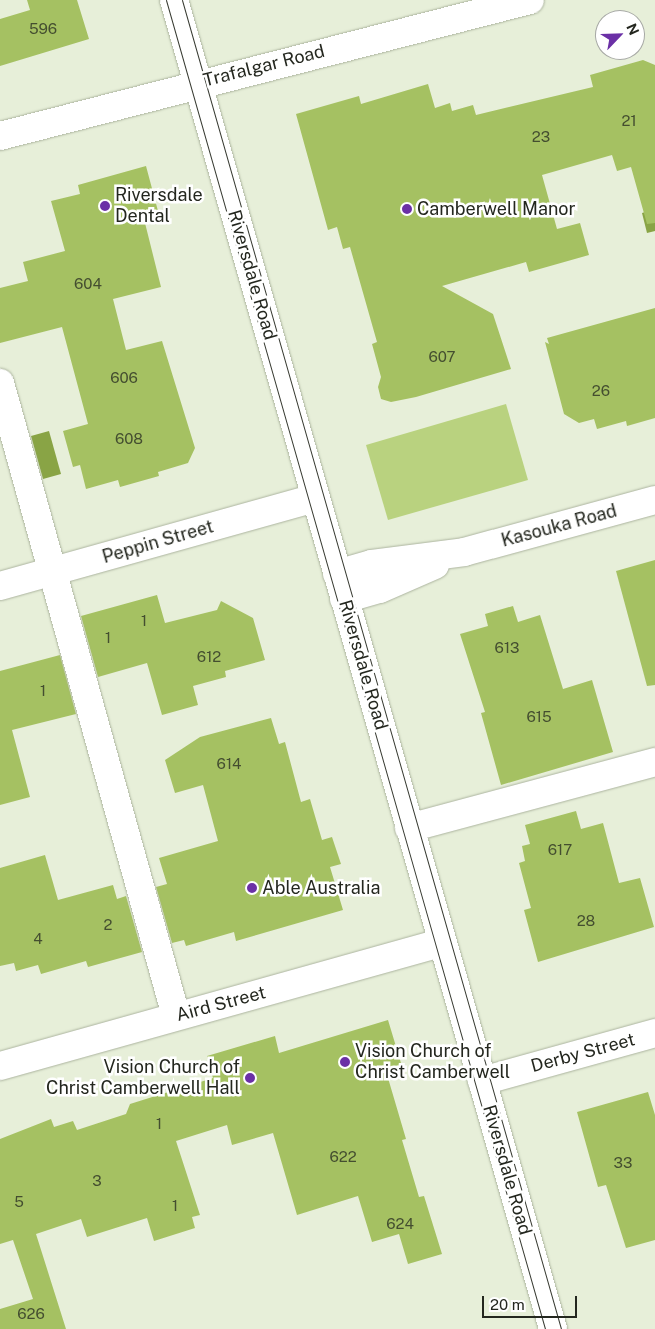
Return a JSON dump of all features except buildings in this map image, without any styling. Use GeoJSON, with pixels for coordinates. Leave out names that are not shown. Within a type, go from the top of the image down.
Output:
{"type":"FeatureCollection","features":[{"type":"Feature","properties":{"kind":"main road","name":"Riversdale Road"},"geometry":{"type":"LineString","coordinates":[[174,0],[553,1329]]}},
{"type":"Feature","properties":{"kind":"main road","name":"Trafalgar Road"},"geometry":{"type":"LineString","coordinates":[[0,136],[198,83],[530,0]]}},
{"type":"Feature","properties":{"kind":"main road"},"geometry":{"type":"LineString","coordinates":[[0,383],[176,1016]]}},
{"type":"Feature","properties":{"kind":"main road","name":"Peppin Street"},"geometry":{"type":"LineString","coordinates":[[0,586],[315,498]]}},
{"type":"Feature","properties":{"kind":"main road","name":"Kasouka Road"},"geometry":{"type":"LineString","coordinates":[[341,586],[372,564],[464,552],[655,500]]}},
{"type":"Feature","properties":{"kind":"main road"},"geometry":{"type":"LineString","coordinates":[[409,828],[655,762]]}},
{"type":"Feature","properties":{"kind":"main road","name":"Aird Street"},"geometry":{"type":"LineString","coordinates":[[0,1066],[442,942]]}},
{"type":"Feature","properties":{"kind":"main road","name":"Derby Street"},"geometry":{"type":"LineString","coordinates":[[482,1081],[655,1033]]}},
{"type":"Feature","properties":{"kind":"shaded area"},"geometry":{"type":"Polygon","coordinates":[[[655,209],[655,231],[647,233],[642,213],[655,209]]]}},
{"type":"Feature","properties":{"kind":"shaded area"},"geometry":{"type":"Polygon","coordinates":[[[506,404],[528,480],[388,520],[366,445],[506,404]]]}},
{"type":"Feature","properties":{"kind":"shaded area"},"geometry":{"type":"Polygon","coordinates":[[[49,431],[61,474],[43,479],[31,436],[49,431]]]}},
{"type":"Feature","properties":{"kind":"tram line"},"geometry":{"type":"LineString","coordinates":[[166,0],[545,1329]]}},
{"type":"Feature","properties":{"kind":"tram line"},"geometry":{"type":"LineString","coordinates":[[182,0],[561,1329]]}},
{"type":"Feature","properties":{"kind":"place","name":"Riversdale Dental"},"geometry":{"type":"Point","coordinates":[105,206]}},
{"type":"Feature","properties":{"kind":"place","name":"Camberwell Manor"},"geometry":{"type":"Point","coordinates":[407,209]}},
{"type":"Feature","properties":{"kind":"place","name":"Able Australia"},"geometry":{"type":"Point","coordinates":[252,888]}},
{"type":"Feature","properties":{"kind":"place","name":"Vision Church of Christ Camberwell"},"geometry":{"type":"Point","coordinates":[345,1062]}},
{"type":"Feature","properties":{"kind":"place","name":"Vision Church of Christ Camberwell Hall"},"geometry":{"type":"Point","coordinates":[250,1078]}}]}
